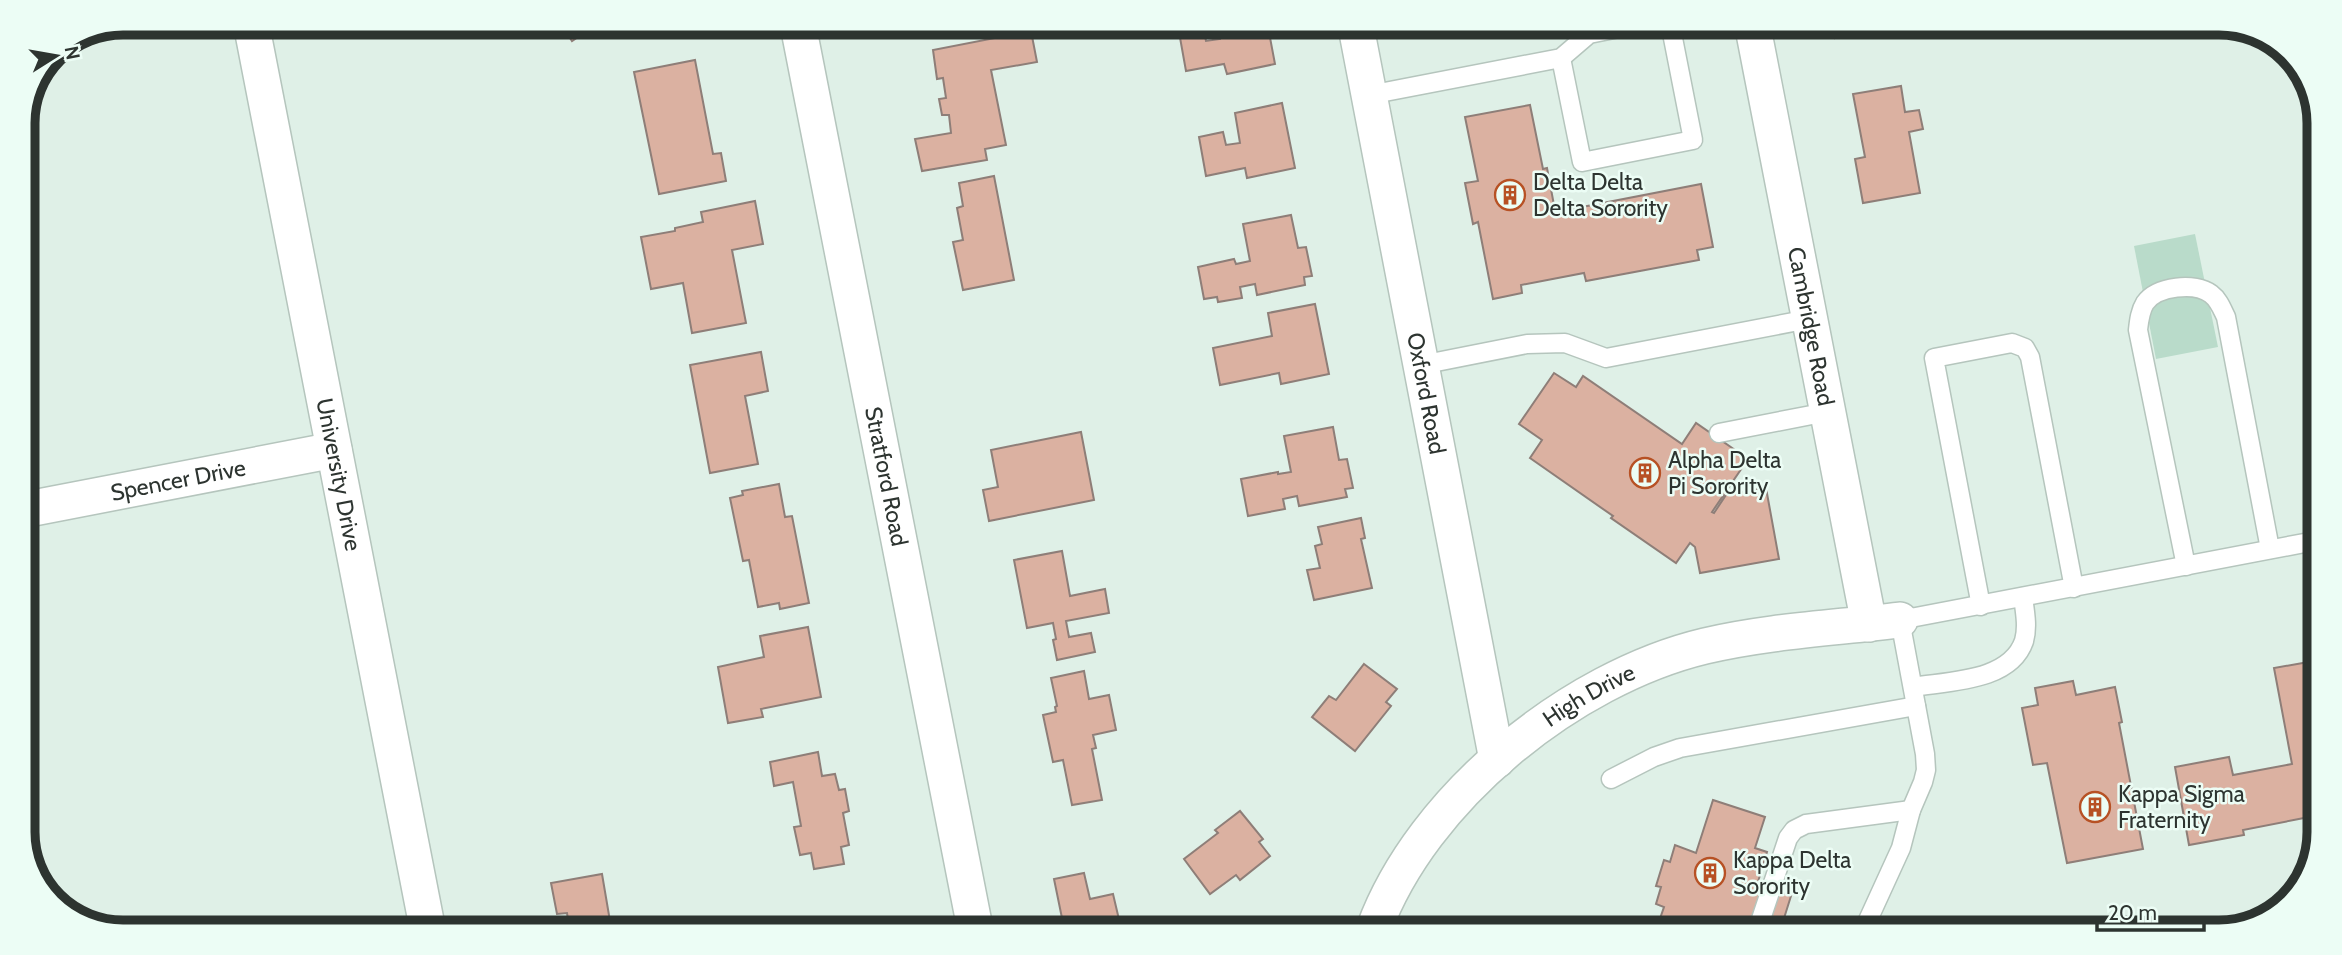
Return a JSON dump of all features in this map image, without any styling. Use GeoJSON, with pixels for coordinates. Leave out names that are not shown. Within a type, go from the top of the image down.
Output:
{"type":"FeatureCollection","features":[{"type":"Feature","properties":{"kind":"street","name":"University Drive"},"geometry":{"type":"LineString","coordinates":[[253,35],[426,920]]}},
{"type":"Feature","properties":{"kind":"street","name":"Stratford Road"},"geometry":{"type":"LineString","coordinates":[[800,35],[973,920]]}},
{"type":"Feature","properties":{"kind":"street","name":"Oxford Road"},"geometry":{"type":"LineString","coordinates":[[1358,35],[1497,761]]}},
{"type":"Feature","properties":{"kind":"street","name":"Cambridge Road"},"geometry":{"type":"LineString","coordinates":[[1754,35],[1827,412],[1885,622]]}},
{"type":"Feature","properties":{"kind":"street","name":"Spencer Drive"},"geometry":{"type":"LineString","coordinates":[[35,508],[334,450]]}},
{"type":"Feature","properties":{"kind":"street","name":"High Drive"},"geometry":{"type":"LineString","coordinates":[[1377,920],[1382,906],[1416,849],[1462,793],[1538,726],[1598,687],[1636,668],[1692,650],[1745,638],[1885,622]]}},
{"type":"Feature","properties":{"kind":"lane"},"geometry":{"type":"LineString","coordinates":[[1369,95],[1561,58],[1588,35]]}},
{"type":"Feature","properties":{"kind":"lane"},"geometry":{"type":"LineString","coordinates":[[1561,58],[1582,162],[1693,140],[1672,35]]}},
{"type":"Feature","properties":{"kind":"lane"},"geometry":{"type":"LineString","coordinates":[[2186,566],[2137,330],[2146,303],[2157,292],[2176,288],[2198,289],[2210,293],[2220,303],[2226,317],[2270,550]]}},
{"type":"Feature","properties":{"kind":"lane"},"geometry":{"type":"LineString","coordinates":[[1421,365],[1527,344],[1565,343],[1606,358],[1809,319]]}},
{"type":"Feature","properties":{"kind":"lane"},"geometry":{"type":"LineString","coordinates":[[1981,606],[1934,358],[2012,343],[2025,348],[2030,357],[2074,588]]}},
{"type":"Feature","properties":{"kind":"lane"},"geometry":{"type":"LineString","coordinates":[[1719,433],[1827,412]]}},
{"type":"Feature","properties":{"kind":"lane"},"geometry":{"type":"LineString","coordinates":[[1868,920],[1901,848],[1926,770],[1913,687],[1885,622],[2307,543]]}},
{"type":"Feature","properties":{"kind":"lane"},"geometry":{"type":"LineString","coordinates":[[1913,687],[1983,675],[2003,667],[2017,656],[2025,639],[2023,597]]}},
{"type":"Feature","properties":{"kind":"lane"},"geometry":{"type":"LineString","coordinates":[[1611,779],[1654,757],[1680,748],[1916,706]]}},
{"type":"Feature","properties":{"kind":"lane"},"geometry":{"type":"LineString","coordinates":[[1760,920],[1788,838],[1794,830],[1806,824],[1911,810]]}},
{"type":"Feature","properties":{"kind":"green space"},"geometry":{"type":"Polygon","coordinates":[[[2195,234],[2218,347],[2156,359],[2134,246],[2195,234]]]}},
{"type":"Feature","properties":{"kind":"building"},"geometry":{"type":"Polygon","coordinates":[[[568,35],[581,35],[572,41],[568,35]]]}},
{"type":"Feature","properties":{"kind":"building"},"geometry":{"type":"Polygon","coordinates":[[[1010,35],[1032,35],[1037,62],[991,70],[1006,145],[985,149],[987,160],[922,171],[915,139],[951,133],[949,115],[942,115],[939,99],[946,98],[943,78],[937,79],[933,50],[1010,35]]]}},
{"type":"Feature","properties":{"kind":"building"},"geometry":{"type":"Polygon","coordinates":[[[1180,35],[1205,35],[1206,41],[1220,39],[1219,35],[1270,35],[1275,64],[1227,74],[1224,64],[1186,71],[1180,35]]]}},
{"type":"Feature","properties":{"kind":"building"},"geometry":{"type":"Polygon","coordinates":[[[695,60],[713,154],[721,153],[726,181],[659,194],[634,72],[695,60]]]}},
{"type":"Feature","properties":{"kind":"building"},"geometry":{"type":"Polygon","coordinates":[[[1901,86],[1905,112],[1919,110],[1923,129],[1909,132],[1920,193],[1863,203],[1855,159],[1865,157],[1853,94],[1901,86]]]}},
{"type":"Feature","properties":{"kind":"building"},"geometry":{"type":"Polygon","coordinates":[[[1282,103],[1295,168],[1247,178],[1245,168],[1206,176],[1199,137],[1223,132],[1226,145],[1240,143],[1235,113],[1282,103]]]}},
{"type":"Feature","properties":{"kind":"building","name":"Delta Delta Delta Sorority"},"geometry":{"type":"Polygon","coordinates":[[[1530,105],[1543,169],[1547,168],[1554,205],[1550,206],[1551,213],[1701,184],[1713,247],[1697,250],[1699,260],[1586,281],[1584,273],[1521,285],[1522,293],[1493,299],[1478,222],[1473,224],[1465,183],[1478,181],[1465,117],[1530,105]]]}},
{"type":"Feature","properties":{"kind":"building"},"geometry":{"type":"Polygon","coordinates":[[[994,176],[1014,280],[963,290],[953,242],[963,240],[957,208],[963,206],[959,183],[994,176]]]}},
{"type":"Feature","properties":{"kind":"building"},"geometry":{"type":"Polygon","coordinates":[[[755,201],[763,244],[732,250],[746,323],[692,333],[683,283],[651,289],[641,237],[675,231],[675,228],[703,222],[701,212],[755,201]]]}},
{"type":"Feature","properties":{"kind":"building"},"geometry":{"type":"Polygon","coordinates":[[[1291,215],[1298,248],[1306,247],[1312,276],[1304,277],[1305,285],[1257,295],[1255,284],[1240,287],[1242,298],[1218,302],[1217,297],[1204,299],[1198,267],[1234,259],[1236,264],[1250,261],[1243,224],[1291,215]]]}},
{"type":"Feature","properties":{"kind":"building"},"geometry":{"type":"Polygon","coordinates":[[[1315,304],[1329,374],[1281,384],[1279,373],[1220,385],[1213,348],[1272,336],[1268,313],[1315,304]]]}},
{"type":"Feature","properties":{"kind":"building"},"geometry":{"type":"Polygon","coordinates":[[[761,352],[768,391],[745,396],[758,464],[710,473],[690,365],[761,352]]]}},
{"type":"Feature","properties":{"kind":"building","name":"Alpha Delta Pi Sorority"},"geometry":{"type":"Polygon","coordinates":[[[1554,373],[1576,387],[1583,376],[1682,444],[1696,423],[1748,459],[1712,512],[1714,513],[1726,495],[1766,488],[1779,559],[1700,573],[1695,547],[1690,543],[1676,563],[1530,458],[1542,440],[1519,424],[1554,373]]]}},
{"type":"Feature","properties":{"kind":"building"},"geometry":{"type":"Polygon","coordinates":[[[1333,427],[1339,460],[1347,459],[1353,488],[1345,489],[1347,497],[1299,506],[1297,496],[1283,499],[1285,509],[1248,516],[1241,479],[1291,472],[1284,436],[1333,427]]]}},
{"type":"Feature","properties":{"kind":"building"},"geometry":{"type":"Polygon","coordinates":[[[1081,432],[1094,500],[989,521],[983,490],[998,487],[991,450],[1081,432]]]}},
{"type":"Feature","properties":{"kind":"building"},"geometry":{"type":"Polygon","coordinates":[[[779,484],[785,517],[792,516],[809,603],[780,609],[779,603],[758,607],[749,560],[743,561],[730,498],[743,495],[742,491],[779,484]]]}},
{"type":"Feature","properties":{"kind":"building"},"geometry":{"type":"Polygon","coordinates":[[[1361,518],[1365,538],[1361,539],[1372,588],[1314,600],[1307,570],[1320,568],[1315,546],[1322,544],[1318,527],[1361,518]]]}},
{"type":"Feature","properties":{"kind":"building"},"geometry":{"type":"Polygon","coordinates":[[[1062,551],[1070,596],[1105,589],[1109,613],[1066,621],[1069,637],[1091,633],[1095,652],[1057,660],[1053,623],[1027,628],[1014,560],[1062,551]]]}},
{"type":"Feature","properties":{"kind":"building"},"geometry":{"type":"Polygon","coordinates":[[[808,627],[821,697],[761,709],[763,717],[728,723],[718,667],[764,657],[760,636],[808,627]]]}},
{"type":"Feature","properties":{"kind":"building"},"geometry":{"type":"Polygon","coordinates":[[[2307,662],[2307,822],[2304,822],[2304,818],[2243,830],[2244,835],[2189,845],[2175,767],[2229,757],[2233,775],[2292,764],[2274,668],[2307,662]]]}},
{"type":"Feature","properties":{"kind":"building"},"geometry":{"type":"Polygon","coordinates":[[[1364,664],[1397,689],[1386,702],[1391,706],[1355,751],[1312,717],[1329,696],[1336,700],[1364,664]]]}},
{"type":"Feature","properties":{"kind":"building"},"geometry":{"type":"Polygon","coordinates":[[[1084,671],[1089,699],[1109,695],[1116,730],[1093,735],[1096,748],[1092,749],[1102,800],[1072,805],[1063,760],[1053,762],[1043,715],[1056,712],[1051,678],[1084,671]]]}},
{"type":"Feature","properties":{"kind":"building","name":"Kappa Sigma Fraternity"},"geometry":{"type":"Polygon","coordinates":[[[2073,681],[2076,695],[2115,687],[2122,722],[2119,723],[2143,849],[2067,863],[2047,763],[2033,765],[2022,708],[2038,705],[2035,688],[2073,681]]]}},
{"type":"Feature","properties":{"kind":"building"},"geometry":{"type":"Polygon","coordinates":[[[818,752],[822,776],[835,774],[839,790],[845,789],[849,811],[843,813],[849,845],[841,847],[844,864],[814,869],[811,853],[800,855],[794,827],[801,826],[793,782],[774,786],[770,762],[818,752]]]}},
{"type":"Feature","properties":{"kind":"building","name":"Kappa Delta Sorority"},"geometry":{"type":"Polygon","coordinates":[[[1713,800],[1765,817],[1755,848],[1767,852],[1757,885],[1791,896],[1783,920],[1659,920],[1664,907],[1656,904],[1661,887],[1656,886],[1664,860],[1670,862],[1675,845],[1696,853],[1713,800]]]}},
{"type":"Feature","properties":{"kind":"building"},"geometry":{"type":"Polygon","coordinates":[[[1240,811],[1263,839],[1259,842],[1270,856],[1240,880],[1236,875],[1210,894],[1184,859],[1218,833],[1215,830],[1240,811]]]}},
{"type":"Feature","properties":{"kind":"building"},"geometry":{"type":"Polygon","coordinates":[[[1084,873],[1090,899],[1113,894],[1119,920],[1062,920],[1054,879],[1084,873]]]}},
{"type":"Feature","properties":{"kind":"building"},"geometry":{"type":"Polygon","coordinates":[[[602,874],[610,920],[568,920],[567,913],[557,914],[551,883],[602,874]]]}},
{"type":"Feature","properties":{"kind":"place","name":"Delta Delta Delta Sorority"},"geometry":{"type":"Point","coordinates":[1510,195]}},
{"type":"Feature","properties":{"kind":"place","name":"Alpha Delta Pi Sorority"},"geometry":{"type":"Point","coordinates":[1645,473]}},
{"type":"Feature","properties":{"kind":"place","name":"Kappa Sigma Fraternity"},"geometry":{"type":"Point","coordinates":[2095,807]}},
{"type":"Feature","properties":{"kind":"place","name":"Kappa Delta Sorority"},"geometry":{"type":"Point","coordinates":[1710,873]}}]}
